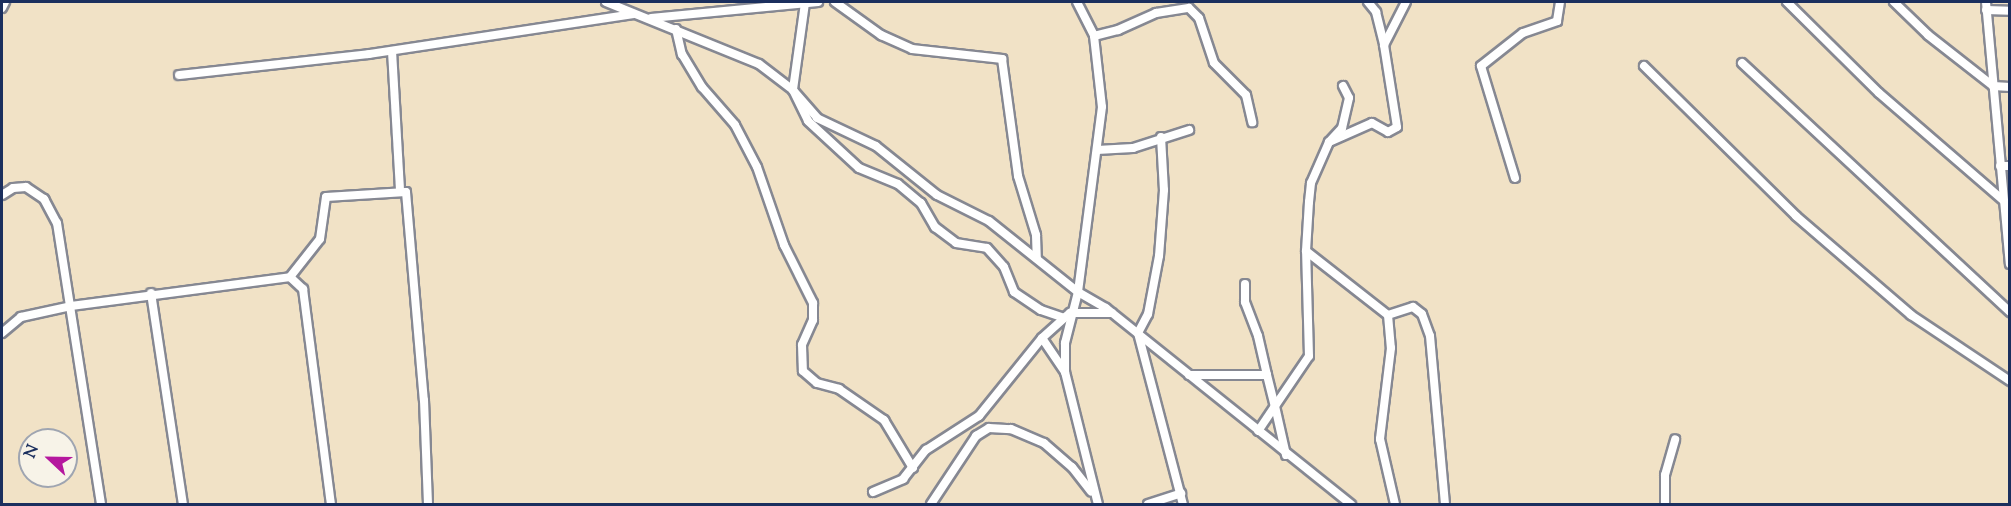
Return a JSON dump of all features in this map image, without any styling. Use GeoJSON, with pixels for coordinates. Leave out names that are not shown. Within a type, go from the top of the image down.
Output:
{"type":"FeatureCollection","features":[{"type":"Feature","properties":{"kind":"street"},"geometry":{"type":"LineString","coordinates":[[2,8],[5,2]]}},
{"type":"Feature","properties":{"kind":"street"},"geometry":{"type":"LineString","coordinates":[[606,2],[651,18],[759,64],[793,90],[817,118],[876,146],[937,195],[990,221],[1078,292],[1112,313],[1138,333],[1286,455],[1351,504]]}},
{"type":"Feature","properties":{"kind":"street"},"geometry":{"type":"LineString","coordinates":[[651,18],[818,2]]}},
{"type":"Feature","properties":{"kind":"street"},"geometry":{"type":"LineString","coordinates":[[835,2],[881,35],[912,49],[1002,59],[1018,176],[1036,235],[1037,258]]}},
{"type":"Feature","properties":{"kind":"street"},"geometry":{"type":"LineString","coordinates":[[873,492],[903,479],[926,450],[979,416],[1042,338],[1067,315],[1078,292],[1102,107],[1094,36],[1077,2]]}},
{"type":"Feature","properties":{"kind":"street"},"geometry":{"type":"LineString","coordinates":[[1329,142],[1372,123],[1388,132],[1397,127],[1384,45],[1376,12],[1368,2]]}},
{"type":"Feature","properties":{"kind":"street"},"geometry":{"type":"LineString","coordinates":[[1384,45],[1406,2]]}},
{"type":"Feature","properties":{"kind":"street"},"geometry":{"type":"LineString","coordinates":[[1515,178],[1481,66],[1523,33],[1557,21],[1560,2]]}},
{"type":"Feature","properties":{"kind":"street"},"geometry":{"type":"LineString","coordinates":[[1787,2],[1879,93],[2003,200]]}},
{"type":"Feature","properties":{"kind":"street"},"geometry":{"type":"LineString","coordinates":[[1894,2],[1928,35],[1993,86],[2010,87]]}},
{"type":"Feature","properties":{"kind":"street"},"geometry":{"type":"LineString","coordinates":[[805,3],[793,90],[808,121],[859,168],[898,184],[921,203],[935,227],[956,243],[987,248],[1004,267],[1014,292],[1041,310],[1067,315],[1112,313]]}},
{"type":"Feature","properties":{"kind":"street"},"geometry":{"type":"LineString","coordinates":[[2010,11],[1986,6],[1993,86],[2005,166],[2003,200],[2010,264]]}},
{"type":"Feature","properties":{"kind":"street"},"geometry":{"type":"LineString","coordinates":[[1094,36],[1118,30],[1156,13],[1189,8],[1199,18],[1214,63],[1246,95],[1252,122]]}},
{"type":"Feature","properties":{"kind":"street"},"geometry":{"type":"LineString","coordinates":[[179,75],[392,51],[635,14]]}},
{"type":"Feature","properties":{"kind":"street"},"geometry":{"type":"LineString","coordinates":[[676,29],[682,54],[702,87],[735,124],[757,167],[784,244],[813,303],[813,320],[802,345],[803,371],[817,383],[839,389],[884,420],[913,468]]}},
{"type":"Feature","properties":{"kind":"street"},"geometry":{"type":"LineString","coordinates":[[392,51],[400,190]]}},
{"type":"Feature","properties":{"kind":"street"},"geometry":{"type":"LineString","coordinates":[[1742,63],[2010,312]]}},
{"type":"Feature","properties":{"kind":"street"},"geometry":{"type":"LineString","coordinates":[[1644,66],[1796,216],[1911,315],[2010,381]]}},
{"type":"Feature","properties":{"kind":"street"},"geometry":{"type":"LineString","coordinates":[[1258,430],[1309,356],[1306,251],[1311,183],[1329,142],[1342,128],[1349,98],[1343,86]]}},
{"type":"Feature","properties":{"kind":"street"},"geometry":{"type":"LineString","coordinates":[[1097,150],[1133,148],[1161,137],[1189,130]]}},
{"type":"Feature","properties":{"kind":"street"},"geometry":{"type":"LineString","coordinates":[[1161,137],[1164,190],[1159,256],[1148,314],[1138,333],[1183,504]]}},
{"type":"Feature","properties":{"kind":"street"},"geometry":{"type":"LineString","coordinates":[[2,195],[13,188],[26,187],[44,199],[57,223],[101,504]]}},
{"type":"Feature","properties":{"kind":"street"},"geometry":{"type":"LineString","coordinates":[[2,333],[21,317],[71,306],[290,277],[320,239],[326,197],[400,190],[408,196],[424,400],[428,504]]}},
{"type":"Feature","properties":{"kind":"street"},"geometry":{"type":"LineString","coordinates":[[1306,251],[1388,315],[1390,348],[1380,439],[1395,504]]}},
{"type":"Feature","properties":{"kind":"street"},"geometry":{"type":"LineString","coordinates":[[290,277],[303,289],[331,504]]}},
{"type":"Feature","properties":{"kind":"street"},"geometry":{"type":"LineString","coordinates":[[1245,284],[1245,302],[1258,336],[1286,455]]}},
{"type":"Feature","properties":{"kind":"street"},"geometry":{"type":"LineString","coordinates":[[152,294],[183,504]]}},
{"type":"Feature","properties":{"kind":"street"},"geometry":{"type":"LineString","coordinates":[[1388,315],[1413,308],[1422,314],[1430,336],[1445,504]]}},
{"type":"Feature","properties":{"kind":"street"},"geometry":{"type":"LineString","coordinates":[[1067,315],[1065,372],[1097,502]]}},
{"type":"Feature","properties":{"kind":"street"},"geometry":{"type":"LineString","coordinates":[[1042,338],[1065,372]]}},
{"type":"Feature","properties":{"kind":"street"},"geometry":{"type":"LineString","coordinates":[[1189,375],[1267,375]]}},
{"type":"Feature","properties":{"kind":"street"},"geometry":{"type":"LineString","coordinates":[[931,504],[980,430],[1001,427],[1044,443],[1072,467],[1097,502]]}},
{"type":"Feature","properties":{"kind":"street"},"geometry":{"type":"LineString","coordinates":[[1665,504],[1665,475],[1675,439]]}},
{"type":"Feature","properties":{"kind":"street"},"geometry":{"type":"LineString","coordinates":[[1148,504],[1181,493]]}}]}
